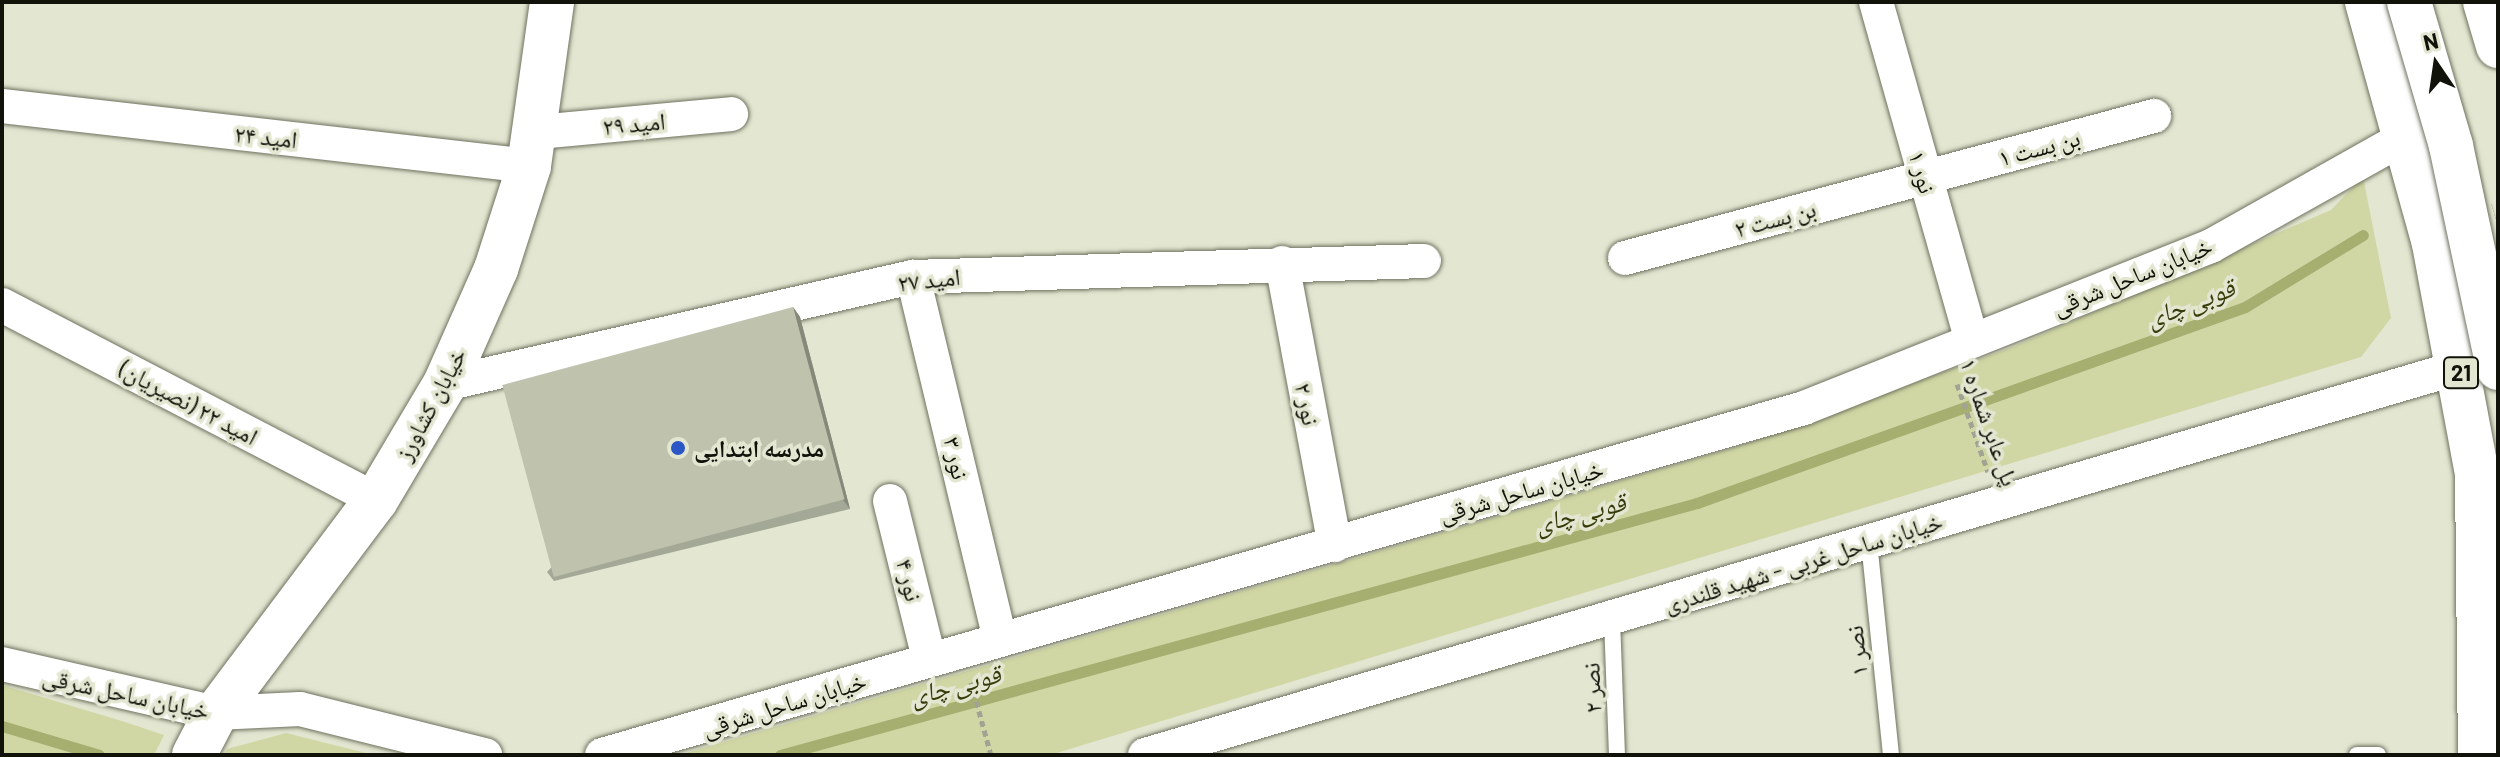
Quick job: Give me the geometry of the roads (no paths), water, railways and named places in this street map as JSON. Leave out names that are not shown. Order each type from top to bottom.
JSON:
[{"type":"main road","name":"خیابان کشاورز","points":[[194,755],[216,713],[376,500],[445,384],[496,269],[533,149],[552,2]]},
{"type":"main road","name":"21","points":[[2367,2],[2479,368]]},
{"type":"main road","name":"21","points":[[2409,2],[2451,146],[2479,368],[2480,755]]},
{"type":"main road","points":[[2485,2],[2498,46]]},
{"type":"street","name":"نور ۱","points":[[1876,2],[1925,178],[1959,347]]},
{"type":"street","name":"امید ۲۴","points":[[2,106],[533,149]]},
{"type":"street","name":"امید ۲۹","points":[[533,149],[731,114]]},
{"type":"street","name":"بن بست ۱","points":[[1925,178],[2154,116]]},
{"type":"street","name":"خیابان ساحل شرقی","points":[[602,755],[627,752],[929,659],[1804,408],[2211,246],[2407,136]]},
{"type":"street","name":"بن بست ۲","points":[[1625,258],[1925,178]]},
{"type":"street","name":"امید ۲۷","points":[[445,384],[913,277],[1282,263],[1424,261]]},
{"type":"street","name":"نور ۲","points":[[1282,263],[1335,545]]},
{"type":"street","name":"نور ۳","points":[[913,277],[1000,640]]},
{"type":"street","name":"امید ۲۲ (نصیریان)","points":[[2,305],[376,500]]},
{"type":"street","name":"خیابان ساحل غربی - شهید قلندری","points":[[1145,755],[1999,503],[2479,368]]},
{"type":"street","name":"نور ۴","points":[[890,501],[929,659]]},
{"type":"street","name":"خیابان ساحل شرقی","points":[[2,664],[216,713],[300,709],[485,755]]},
{"type":"lane","name":"نصر ۱","points":[[1869,542],[1891,755]]},
{"type":"lane","name":"نصر ۲","points":[[1612,619],[1617,755]]},
{"type":"lane","points":[[2357,755],[2378,755]]},
{"type":"waterway","name":"قوبی چای","points":[[780,755],[1697,503],[2245,307],[2363,235]]},
{"type":"waterway","name":"قوبی چای","points":[[2,726],[99,755]]},
{"type":"tunnel","points":[[2434,244],[2498,225]]},
{"type":"place","name":"مدرسه ابتدایی","points":[[678,448]]}]
